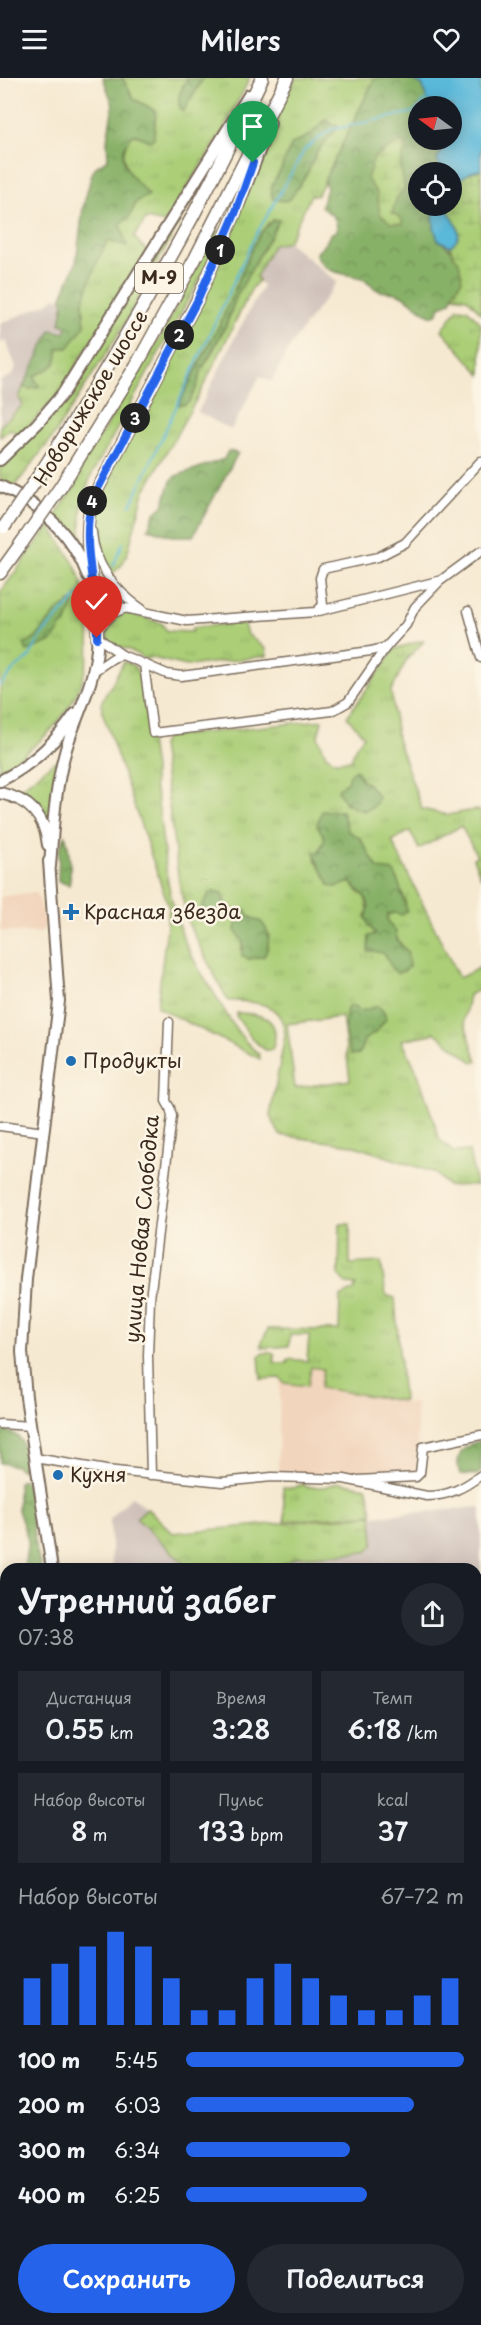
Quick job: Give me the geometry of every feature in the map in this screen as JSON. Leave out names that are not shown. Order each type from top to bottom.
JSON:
[{"type":"highway","name":"Новорижское шоссе","points":[[2,530],[126,338],[238,129],[261,78]]},
{"type":"highway","name":"Новорижское шоссе","points":[[0,573],[62,485],[142,357],[195,259],[287,78]]},
{"type":"main road","name":"М-9","points":[[0,460],[37,424],[64,392],[261,78]]},
{"type":"main road","name":"М-9","points":[[50,866],[60,775],[94,671],[97,634],[87,523],[96,489],[205,284],[235,214],[287,78]]},
{"type":"main road","name":"М-9","points":[[0,486],[33,504],[60,529],[79,558],[93,590]]},
{"type":"main road","name":"М-9","points":[[0,781],[27,765],[58,736],[88,693]]},
{"type":"main road","points":[[0,793],[20,799],[33,809],[42,820],[47,837],[59,1001],[26,1279],[22,1335],[23,1370],[30,1426],[51,1563]]},
{"type":"street","points":[[320,610],[323,605],[320,578],[323,569],[378,557],[396,549],[421,527],[481,461]]},
{"type":"street","points":[[96,489],[92,523],[96,554],[110,579],[121,592],[147,612]]},
{"type":"street","points":[[144,664],[153,733],[332,711],[348,702],[386,646],[406,625],[415,607],[440,581],[481,551]]},
{"type":"street","points":[[93,590],[114,606],[187,621],[320,610],[440,581]]},
{"type":"street","points":[[129,608],[114,613],[97,634],[122,655],[167,674],[182,676],[371,651],[386,646]]},
{"type":"street","points":[[468,611],[481,658]]},
{"type":"street","points":[[94,671],[113,657],[122,655]]},
{"type":"street","name":"улица Новая Слободка","points":[[151,1475],[148,1325],[171,1116],[166,1101],[169,1022]]},
{"type":"street","points":[[0,1126],[44,1132]]},
{"type":"street","points":[[0,1424],[30,1426]]},
{"type":"street","points":[[35,1458],[130,1473],[228,1483],[272,1477],[355,1480],[416,1477],[420,1473],[423,1447],[481,1435]]},
{"type":"street","points":[[355,1480],[411,1494],[440,1496],[462,1488],[481,1475]]},
{"type":"shaded area","points":[[288,242],[337,282],[291,345],[271,382],[260,376],[231,430],[198,412],[263,286],[256,277],[258,271],[273,245]]},
{"type":"shaded area","points":[[55,297],[64,301],[60,324],[67,326],[65,333],[51,330],[19,398],[22,406],[0,426],[0,381],[13,375],[16,367],[6,341],[0,343],[0,324],[50,302]]},
{"type":"shaded area","points":[[33,892],[37,894],[43,913],[45,927],[41,933],[0,931],[0,897]]},
{"type":"shaded area","points":[[311,1367],[323,1369],[321,1388],[416,1404],[418,1450],[416,1473],[285,1475],[278,1469],[280,1382],[308,1386]]},
{"type":"shaded area","points":[[132,1496],[173,1533],[481,1507],[481,1563],[112,1563],[110,1519]]},
{"type":"green space","points":[[103,78],[123,79],[134,99],[156,111],[154,138],[150,141],[134,134],[127,142],[123,159],[130,174],[149,195],[136,202],[129,218],[120,224],[127,246],[108,241],[97,261],[83,302],[85,325],[68,348],[58,348],[55,364],[34,376],[39,386],[30,389],[23,387],[51,330],[65,333],[67,326],[60,324],[64,301],[61,299],[76,263],[83,208],[92,173],[97,166],[108,159],[107,140],[113,105]]},
{"type":"green space","points":[[121,78],[188,78],[182,87],[192,98],[203,78],[250,78],[221,134],[165,223],[146,219],[134,237],[147,251],[57,396],[19,437],[11,429],[0,437],[0,426],[22,406],[19,398],[23,387],[30,389],[39,386],[34,376],[57,348],[85,325],[83,302],[91,274],[110,238],[135,206],[135,191],[124,159],[124,151],[134,134],[149,141],[134,99]]},
{"type":"green space","points":[[188,78],[203,78],[183,112],[179,98]]},
{"type":"green space","points":[[295,78],[375,78],[317,196],[311,195],[288,242],[273,245],[256,277],[259,280],[252,288],[200,393],[144,492],[127,555],[121,566],[112,574],[105,565],[96,535],[96,513],[100,492],[256,167],[275,117]],"holes":[[[278,222],[237,295],[228,321],[210,357],[180,400],[221,322],[252,248],[268,223]]]},
{"type":"green space","points":[[375,78],[411,78],[423,86],[426,96],[408,96],[408,150],[443,150],[437,159],[438,162],[408,162],[408,216],[433,216],[438,240],[448,247],[461,265],[463,280],[455,290],[451,302],[440,306],[438,313],[432,316],[405,297],[378,290],[363,279],[325,267],[316,255],[330,234],[337,231],[337,226],[335,219],[321,206],[327,188],[324,181]]},
{"type":"green space","points":[[327,120],[331,124],[337,124],[336,129],[317,152],[307,174],[290,199],[284,201],[273,199],[272,186],[292,144],[312,134],[322,122]]},
{"type":"green space","points":[[397,143],[407,144],[400,166],[405,189],[397,197],[392,213],[401,218],[403,224],[391,223],[380,214],[377,193],[367,179],[374,158]]},
{"type":"green space","points":[[481,170],[481,313],[467,298],[454,296],[462,280],[459,261],[450,246],[458,236],[457,226],[452,216],[462,216],[462,178],[471,172]]},
{"type":"green space","points":[[199,185],[123,327],[52,438],[15,486],[0,479],[0,465],[36,430]]},
{"type":"green space","points":[[273,220],[279,220],[237,295],[225,326],[201,371],[197,387],[189,402],[178,405],[221,322],[252,248],[261,232]]},
{"type":"green space","points":[[218,225],[218,235],[205,269],[91,476],[81,515],[84,556],[55,516],[75,486],[71,483],[162,335]]},
{"type":"green space","points":[[458,308],[467,309],[481,323],[481,375],[442,330]]},
{"type":"green space","points":[[228,451],[238,453],[193,536],[172,536],[148,529],[154,514],[163,506],[171,481],[176,476],[224,459]]},
{"type":"green space","points":[[49,526],[77,569],[81,580],[87,608],[89,635],[87,660],[81,682],[58,722],[41,740],[0,770],[0,593]]},
{"type":"green space","points":[[72,601],[74,604],[65,625],[61,626],[52,641],[27,651],[24,644],[35,639],[58,610]]},
{"type":"green space","points":[[125,612],[161,623],[167,631],[192,632],[192,628],[243,622],[247,634],[266,649],[267,656],[187,666],[148,657],[147,660],[130,650],[112,645],[108,639],[106,626],[109,620]]},
{"type":"green space","points":[[424,641],[407,659],[391,691],[397,739],[422,809],[448,815],[474,810],[481,811],[481,878],[473,858],[477,856],[461,826],[419,849],[410,831],[392,841],[459,978],[481,967],[481,988],[469,995],[464,1021],[477,1061],[474,1063],[434,1032],[402,1040],[418,1074],[440,1140],[453,1152],[469,1151],[476,1185],[448,1186],[435,1173],[352,1145],[280,1135],[270,1116],[285,1036],[283,1025],[274,1010],[266,1006],[258,1003],[228,1001],[188,923],[179,882],[161,745],[166,737],[322,720],[318,737],[326,755],[334,761],[351,760],[356,746],[364,736],[347,717],[395,649]],"holes":[[[360,775],[362,781],[368,784],[365,811],[344,803],[343,784]],[[325,838],[360,838],[378,869],[393,872],[406,903],[395,913],[388,914],[387,921],[407,951],[387,955],[381,951],[377,934],[365,917],[368,910],[365,896],[359,893],[351,881],[336,887],[329,885],[324,872],[315,860]],[[221,892],[224,901],[232,908],[210,913],[200,910],[210,893]],[[249,916],[261,922],[269,935],[264,956],[249,959],[241,949],[243,942],[240,935]],[[355,1007],[361,1011],[368,1011],[376,1032],[364,1040],[359,1054],[349,1049]],[[342,1017],[350,1080],[295,1088],[287,1024]]]},
{"type":"green space","points":[[124,662],[134,666],[141,677],[166,871],[179,926],[193,958],[227,1015],[241,1036],[259,1054],[260,1059],[157,1007],[169,908],[102,711],[102,701]]},
{"type":"green space","points":[[55,761],[58,762],[49,823],[35,804],[16,792]]},
{"type":"green space","points":[[356,769],[362,781],[368,784],[378,796],[376,804],[365,810],[351,806],[340,796],[338,789]]},
{"type":"green space","points":[[322,811],[342,811],[348,831],[360,838],[378,869],[393,871],[397,878],[407,910],[402,915],[388,914],[387,921],[396,932],[397,940],[407,951],[409,966],[404,971],[397,973],[392,969],[383,953],[368,951],[369,936],[376,934],[367,922],[369,905],[364,896],[351,882],[336,887],[329,885],[314,852],[319,852],[325,838],[317,825]]},
{"type":"green space","points":[[65,835],[70,860],[69,885],[58,881],[59,850]]},
{"type":"green space","points":[[210,892],[221,892],[224,901],[232,908],[228,918],[219,920],[210,913],[201,920],[195,918]]},
{"type":"green space","points":[[239,909],[246,910],[249,916],[261,922],[265,927],[269,940],[264,956],[249,959],[242,956],[243,942],[235,930]]},
{"type":"green space","points":[[349,1005],[361,1011],[378,1006],[384,1012],[386,1019],[376,1032],[364,1040],[359,1054],[351,1055],[346,1023]]},
{"type":"green space","points":[[237,1013],[255,1014],[273,1025],[275,1040],[272,1050],[265,1050],[253,1040],[236,1016]]},
{"type":"green space","points":[[340,1224],[350,1224],[350,1264],[381,1262],[386,1295],[395,1298],[403,1401],[320,1388],[323,1369],[311,1367],[308,1386],[284,1383],[280,1378],[261,1379],[259,1356],[264,1353],[274,1353],[275,1363],[288,1363],[288,1359],[307,1361],[309,1335],[290,1335],[289,1346],[262,1348],[261,1344],[268,1329],[339,1330],[340,1297],[353,1291],[356,1285],[346,1284],[339,1275]]},
{"type":"green space","points":[[0,1430],[15,1435],[23,1444],[22,1471],[16,1466],[0,1463]]},
{"type":"green space","points":[[481,1441],[481,1471],[477,1475],[460,1474],[459,1456],[465,1448]]},
{"type":"green space","points":[[24,1480],[28,1487],[40,1563],[25,1563],[28,1540],[18,1510],[18,1482]]},
{"type":"green space","points":[[339,1482],[366,1487],[372,1514],[285,1521],[283,1487],[293,1488],[303,1484],[306,1487],[325,1487]]},
{"type":"green space","points":[[147,1508],[173,1533],[372,1515],[374,1544],[367,1552],[297,1557],[285,1563],[184,1563],[136,1518]]},
{"type":"water","points":[[411,78],[481,78],[481,170],[471,172],[462,178],[462,162],[438,162],[437,159],[443,150],[462,150],[462,96],[426,96],[423,86]]},
{"type":"water","points":[[433,216],[452,216],[457,226],[458,236],[450,246],[438,240]]},
{"type":"waterway","points":[[131,505],[253,240],[305,149],[330,130],[408,113]]},
{"type":"waterway","points":[[113,566],[123,543]]},
{"type":"waterway","points":[[0,685],[28,659],[43,633],[81,593]]},
{"type":"place","name":"Красная звезда","points":[[71,912]]},
{"type":"place","name":"Продукты","points":[[71,1061]]},
{"type":"place","name":"Кухня","points":[[58,1475]]},
{"type":"route","points":[[97,638],[87,537],[87,523],[92,500],[101,479],[197,301],[235,214],[253,163]]}]
